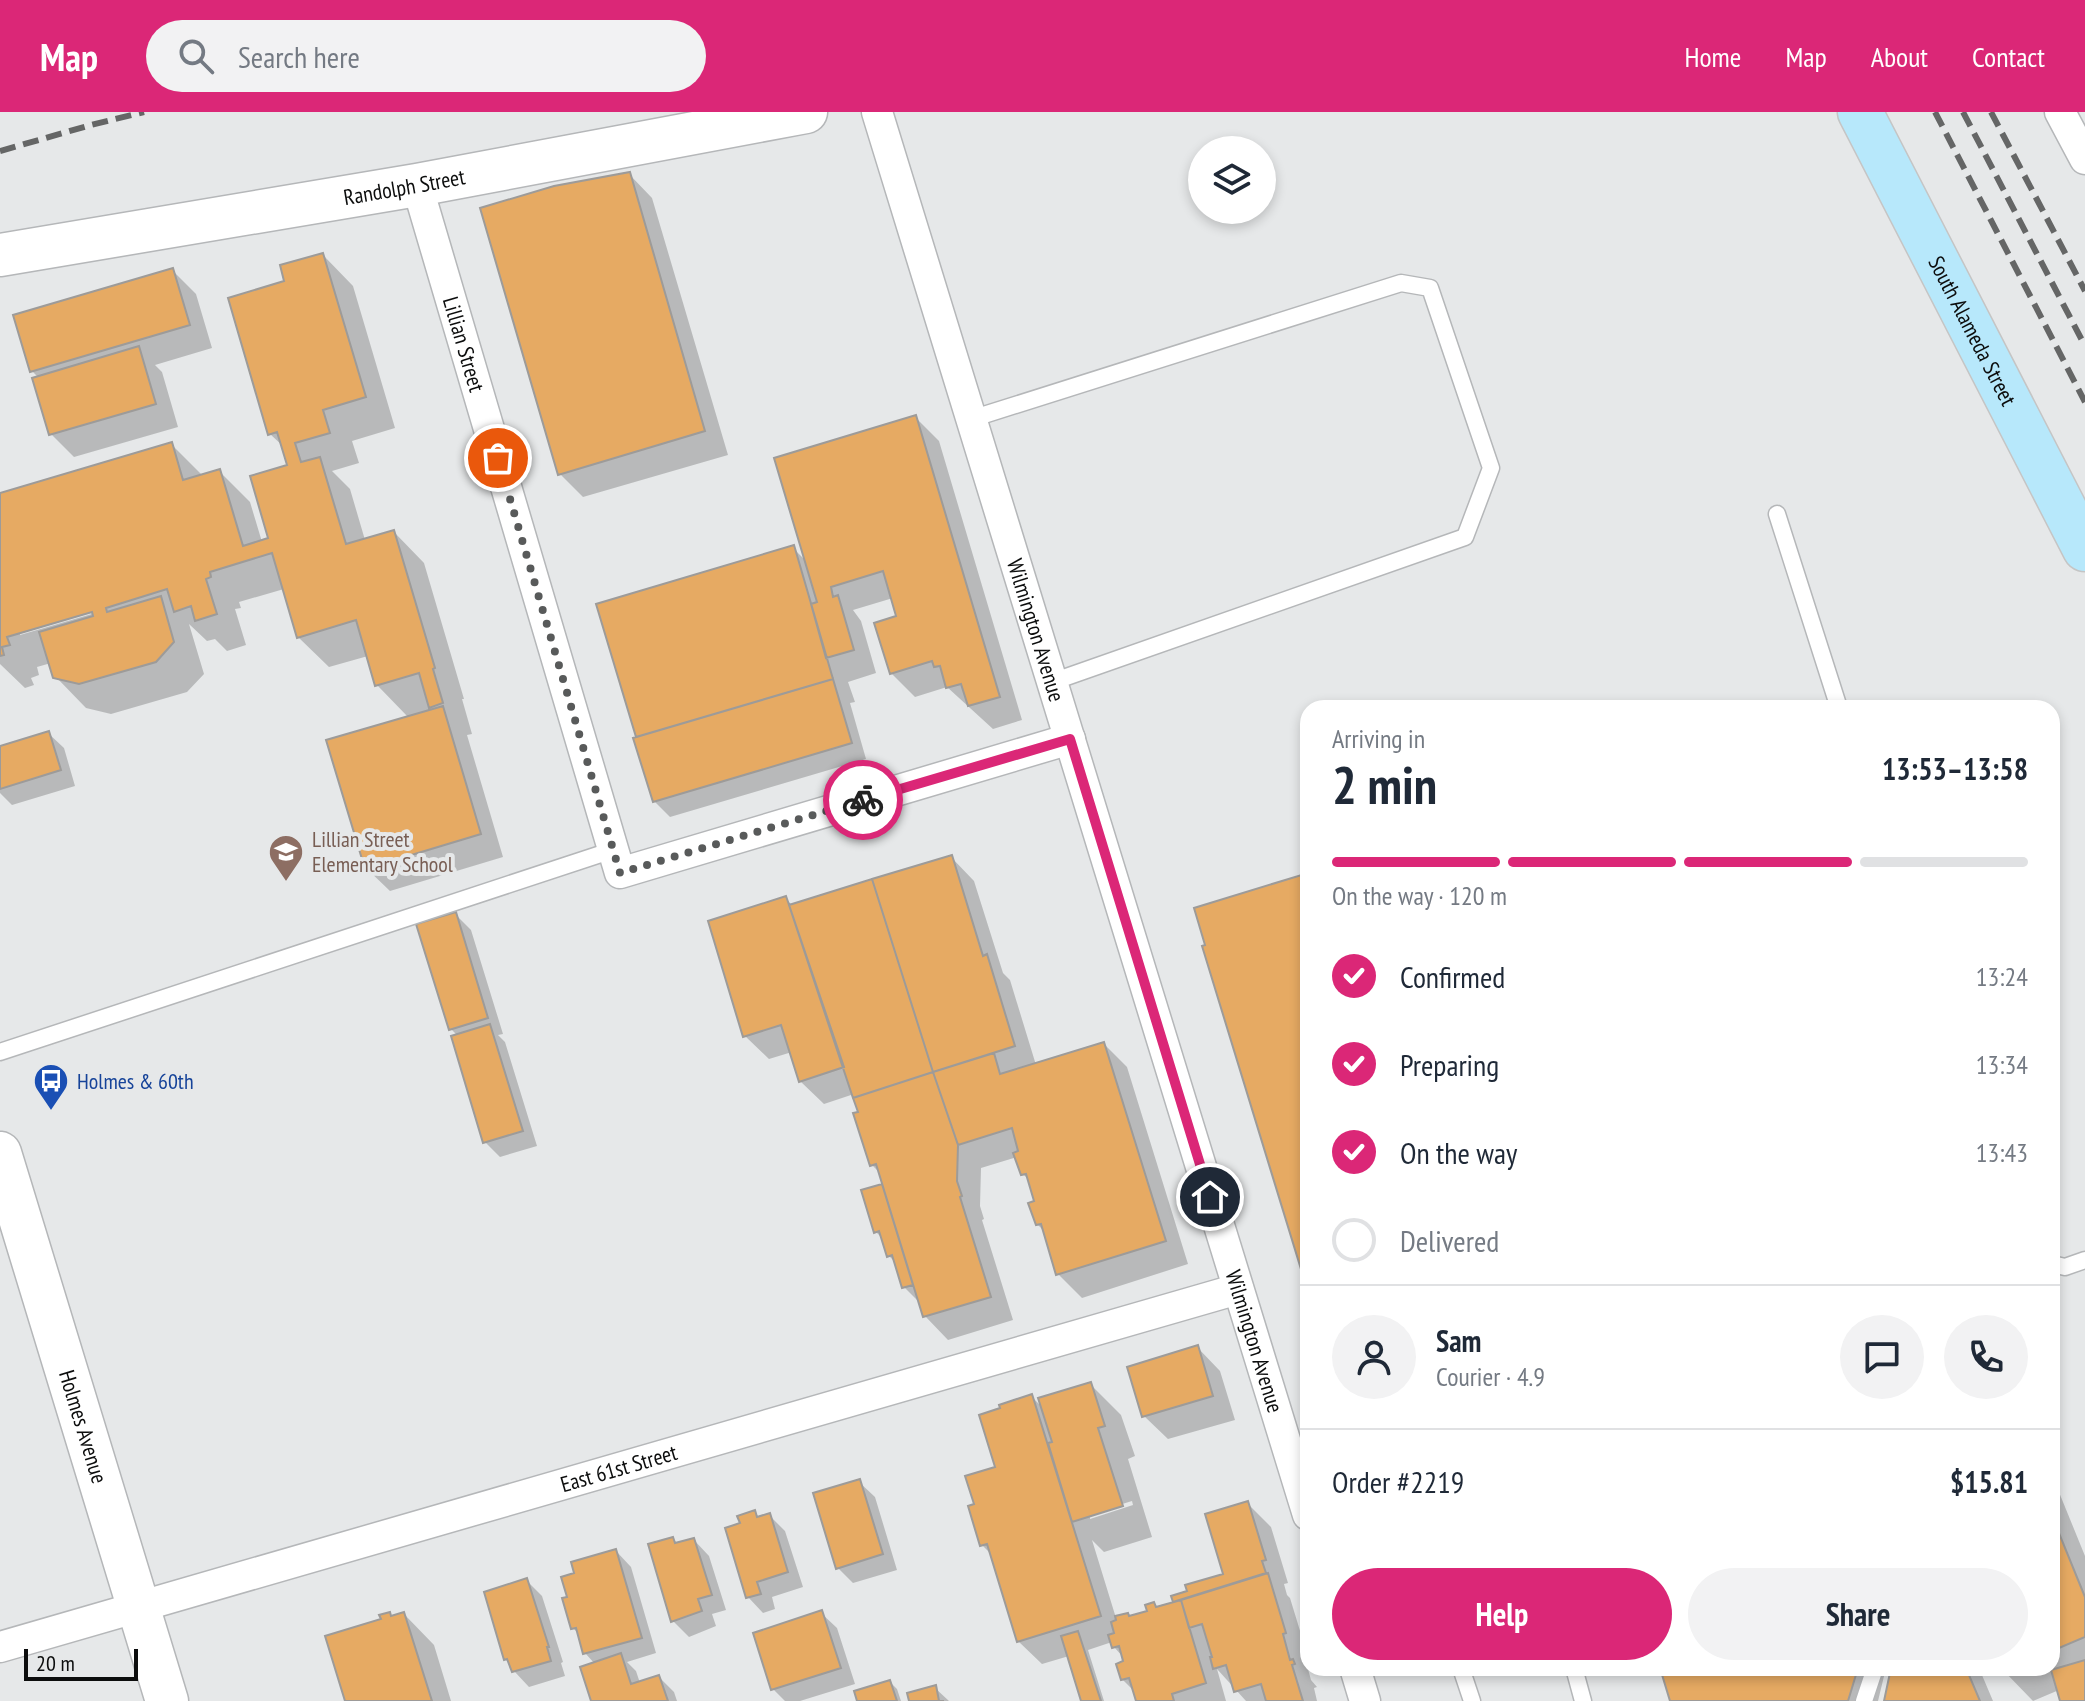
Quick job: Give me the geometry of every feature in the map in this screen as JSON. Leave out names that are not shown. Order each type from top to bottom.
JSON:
[{"type":"main road","name":"South Alameda Street","points":[[1860,112],[2085,549]]},
{"type":"street","name":"Randolph Street","points":[[0,255],[417,185],[806,112]]},
{"type":"street","name":"Wilmington Avenue","points":[[877,112],[1300,1489]]},
{"type":"street","points":[[2060,112],[2085,159]]},
{"type":"street","name":"Lillian Street","points":[[417,185],[616,862]]},
{"type":"street","points":[[616,862],[1070,739]]},
{"type":"street","name":"Holmes Avenue","points":[[0,1153],[10,1217],[167,1701]]},
{"type":"street","name":"East 61st Street","points":[[0,1647],[1238,1289]]},
{"type":"street","points":[[1357,1676],[1365,1701]]},
{"type":"lane","points":[[971,419],[1401,283],[1430,288],[1491,468],[1465,537],[1052,682]]},
{"type":"lane","points":[[1777,514],[1836,700]]},
{"type":"lane","points":[[0,1052],[616,862]]},
{"type":"lane","points":[[2060,1266],[2085,1260]]},
{"type":"lane","points":[[1464,1676],[1472,1701]]},
{"type":"lane","points":[[1576,1676],[1583,1701]]},
{"type":"lane","points":[[1864,1701],[1872,1676]]},
{"type":"building","points":[[630,172],[705,431],[558,475],[480,208],[554,186]]},
{"type":"building","points":[[323,253],[366,397],[323,410],[330,433],[295,443],[301,462],[320,457],[346,544],[394,530],[443,703],[429,708],[419,673],[375,686],[356,620],[297,638],[272,553],[210,572],[211,577],[206,579],[217,614],[195,621],[191,606],[174,612],[167,589],[106,608],[107,612],[161,596],[174,642],[156,662],[79,684],[53,678],[39,632],[93,616],[92,612],[7,637],[10,645],[2,647],[4,655],[0,656],[0,493],[172,442],[183,480],[220,469],[243,546],[268,538],[250,476],[287,465],[277,432],[268,435],[228,298],[284,281],[280,265]]},
{"type":"building","points":[[173,268],[190,325],[30,372],[13,315]]},
{"type":"building","points":[[139,346],[156,404],[49,435],[32,378]]},
{"type":"building","points":[[916,415],[1000,697],[968,706],[961,684],[946,688],[940,666],[934,667],[932,661],[890,674],[874,623],[896,616],[883,571],[831,587],[833,597],[838,595],[854,650],[826,658],[811,604],[817,602],[774,458]]},
{"type":"building","points":[[794,545],[833,679],[636,737],[596,604]]},
{"type":"building","points":[[833,679],[852,743],[653,802],[633,738]]},
{"type":"building","points":[[443,706],[481,834],[365,869],[326,740]]},
{"type":"building","points":[[49,731],[61,770],[0,789],[0,746]]},
{"type":"building","points":[[952,855],[1015,1046],[933,1072],[872,879]]},
{"type":"building","points":[[1300,875],[1300,1266],[1202,946],[1205,945],[1194,908]]},
{"type":"building","points":[[872,879],[933,1072],[853,1098],[789,905]]},
{"type":"building","points":[[786,896],[844,1067],[799,1082],[781,1025],[743,1037],[708,921]]},
{"type":"building","points":[[456,912],[488,1018],[449,1030],[416,924]]},
{"type":"building","points":[[490,1024],[523,1131],[483,1143],[451,1036]]},
{"type":"building","points":[[1104,1042],[1166,1241],[1056,1275],[1041,1224],[1036,1225],[1028,1203],[1034,1201],[1026,1174],[1021,1175],[1013,1153],[1018,1151],[1012,1128],[958,1145],[933,1072],[994,1053],[1000,1074]]},
{"type":"building","points":[[933,1072],[958,1145],[960,1197],[991,1297],[923,1317],[876,1164],[870,1166],[853,1113],[858,1112],[853,1098]]},
{"type":"building","points":[[882,1184],[913,1285],[902,1288],[892,1255],[887,1257],[879,1231],[874,1233],[861,1190]]},
{"type":"building","points":[[1198,1345],[1213,1396],[1142,1417],[1127,1367]]},
{"type":"building","points":[[1091,1382],[1105,1426],[1098,1428],[1123,1506],[1072,1522],[1038,1398]]},
{"type":"building","points":[[1032,1394],[1101,1616],[1017,1642],[987,1544],[980,1546],[968,1506],[974,1504],[965,1476],[995,1467],[979,1415]]},
{"type":"building","points":[[860,1479],[883,1554],[836,1569],[813,1493]]},
{"type":"building","points":[[1248,1501],[1266,1560],[1262,1561],[1266,1573],[1173,1602],[1171,1596],[1187,1591],[1185,1585],[1223,1574],[1205,1514]]},
{"type":"building","points":[[755,1510],[757,1517],[770,1513],[788,1572],[757,1582],[761,1594],[746,1598],[725,1528],[740,1523],[737,1516]]},
{"type":"building","points":[[2060,1536],[2085,1597],[2085,1637],[2060,1648]]},
{"type":"building","points":[[673,1537],[675,1543],[694,1538],[712,1595],[698,1599],[702,1611],[671,1622],[648,1544]]},
{"type":"building","points":[[616,1549],[642,1638],[583,1654],[576,1628],[571,1629],[562,1598],[567,1597],[561,1577],[574,1573],[571,1562]]},
{"type":"building","points":[[1268,1573],[1303,1701],[1266,1701],[1261,1684],[1234,1692],[1226,1665],[1213,1669],[1202,1624],[1189,1628],[1181,1600]]},
{"type":"building","points":[[527,1578],[551,1661],[512,1672],[507,1659],[504,1660],[484,1592]]},
{"type":"building","points":[[1181,1600],[1206,1683],[1172,1694],[1174,1701],[1136,1701],[1129,1678],[1121,1680],[1116,1664],[1123,1661],[1119,1646],[1112,1648],[1108,1635],[1114,1633],[1111,1622],[1116,1620],[1115,1616],[1147,1611],[1145,1605],[1154,1602],[1156,1607]]},
{"type":"building","points":[[822,1610],[841,1668],[771,1690],[753,1633]]},
{"type":"building","points":[[390,1612],[391,1616],[404,1612],[432,1701],[345,1701],[325,1636],[381,1619],[379,1615]]},
{"type":"building","points":[[1078,1631],[1101,1701],[1081,1701],[1061,1636]]},
{"type":"building","points":[[621,1653],[631,1684],[659,1675],[668,1701],[591,1701],[580,1667]]},
{"type":"building","points":[[2085,1660],[2085,1701],[2060,1701],[2053,1676],[2060,1676],[2060,1667]]},
{"type":"building","points":[[1662,1676],[1856,1676],[1848,1701],[1670,1701]]},
{"type":"building","points":[[1889,1676],[1969,1676],[1980,1701],[1884,1701]]},
{"type":"building","points":[[890,1680],[897,1701],[857,1701],[854,1691]]},
{"type":"building","points":[[936,1685],[939,1701],[909,1701],[907,1693]]},
{"type":"railway","points":[[0,151],[144,112]]},
{"type":"railway","points":[[1935,112],[2085,402]]},
{"type":"railway","points":[[1963,112],[2085,346]]},
{"type":"railway","points":[[1991,112],[2085,291]]},
{"type":"way so far","points":[[498,458],[620,873],[863,800]]},
{"type":"place","name":"Lillian Street Elementary School","points":[[286,883]]},
{"type":"place","name":"Holmes & 60th","points":[[51,1112]]},
{"type":"route","points":[[863,800],[1070,739],[1210,1197]]}]
